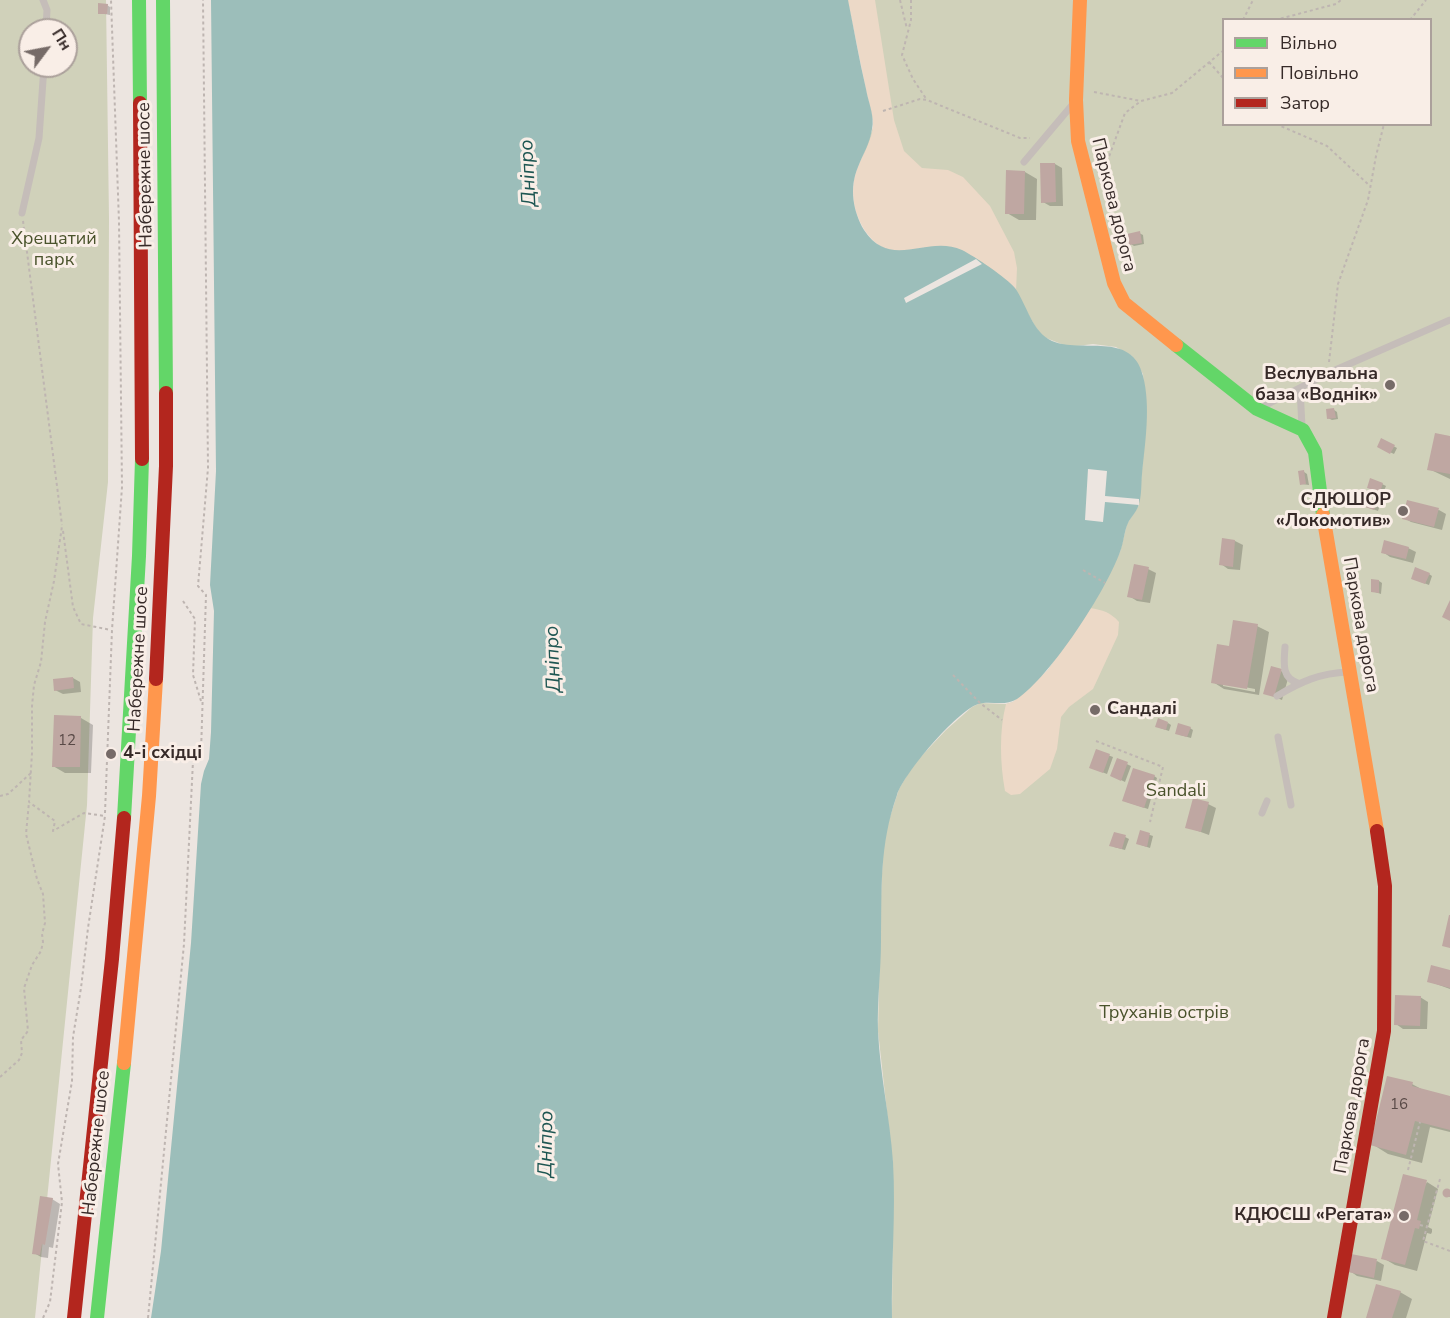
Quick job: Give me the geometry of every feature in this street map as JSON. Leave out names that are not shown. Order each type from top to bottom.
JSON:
[{"type":"main road","name":"Набережне шосе","points":[[74,1318],[112,959],[124,814],[139,556],[142,463],[142,243],[139,0]]},
{"type":"main road","name":"Набережне шосе","points":[[97,1318],[134,968],[149,796],[162,571],[166,466],[163,0]]},
{"type":"main road","name":"Паркова дорога","points":[[1080,0],[1078,141],[1114,283],[1124,303],[1257,410],[1303,430],[1315,453],[1318,487],[1376,820],[1385,886],[1384,1031],[1334,1318]]},
{"type":"lane","points":[[43,0],[47,10],[47,18]]},
{"type":"lane","points":[[22,213],[39,138],[43,78]]},
{"type":"lane","points":[[1024,162],[1077,94]]},
{"type":"lane","points":[[1257,410],[1328,373],[1450,320]]},
{"type":"lane","points":[[1299,388],[1303,430]]},
{"type":"lane","points":[[1285,647],[1284,670],[1288,678],[1298,683]]},
{"type":"lane","points":[[1276,696],[1298,683],[1317,676],[1350,672]]},
{"type":"lane","points":[[1278,737],[1291,806]]},
{"type":"lane","points":[[1262,813],[1267,801]]},
{"type":"path","points":[[43,1318],[50,1302],[62,1202],[58,1164],[72,1081],[73,1037],[105,816],[112,630],[122,487],[119,222],[111,0]]},
{"type":"path","points":[[148,1318],[184,944],[193,761],[201,752],[206,595],[198,586],[208,468],[202,0]]},
{"type":"path","points":[[900,0],[908,32]]},
{"type":"path","points":[[911,0],[911,20],[902,55],[913,79],[927,100]]},
{"type":"path","points":[[1244,18],[1253,0]]},
{"type":"path","points":[[1330,0],[1336,4]]},
{"type":"path","points":[[1283,18],[1336,4],[1341,0]]},
{"type":"path","points":[[1412,18],[1426,0]]},
{"type":"path","points":[[1077,94],[1141,101],[1172,93],[1222,52]]},
{"type":"path","points":[[1209,62],[1222,77]]},
{"type":"path","points":[[883,111],[920,99],[927,100],[1020,138],[1042,139]]},
{"type":"path","points":[[1100,182],[1125,113],[1141,101]]},
{"type":"path","points":[[1281,126],[1327,146],[1371,187]]},
{"type":"path","points":[[1328,373],[1338,284],[1368,200],[1384,126]]},
{"type":"path","points":[[22,213],[73,607],[81,624],[112,630]]},
{"type":"path","points":[[0,1077],[19,1060],[22,1053],[21,1040],[28,1027],[24,988],[43,942],[42,934],[45,923],[43,894],[26,834],[34,685],[41,662],[45,622],[62,526]]},
{"type":"path","points":[[1083,570],[1105,583]]},
{"type":"path","points":[[183,601],[195,619],[194,675],[202,704]]},
{"type":"path","points":[[953,675],[1002,720]]},
{"type":"path","points":[[1096,741],[1163,767],[1150,822]]},
{"type":"path","points":[[0,796],[8,794],[31,773]]},
{"type":"path","points":[[29,802],[55,821],[54,831],[84,813],[105,816]]},
{"type":"path","points":[[1408,1170],[1420,1122]]},
{"type":"path","points":[[1440,1179],[1423,1241],[1450,1251]]},
{"type":"path","points":[[1420,1225],[1427,1227]]},
{"type":"green space","name":"Хрещатий парк","points":[[0,0],[106,0],[109,219],[108,482],[93,618],[87,805],[35,1318],[0,1318]]},
{"type":"green space","name":"Труханів острів","points":[[848,0],[1450,0],[1450,1318],[892,1318],[893,1166],[878,1031],[881,896],[883,851],[887,826],[899,789],[913,765],[946,730],[972,707],[980,703],[1013,702],[1033,686],[1048,670],[1090,608],[1120,552],[1127,524],[1139,505],[1146,419],[1143,374],[1132,356],[1116,347],[1093,344],[1069,347],[1041,336],[1009,282],[982,264],[922,247],[901,251],[854,180],[874,125]]},
{"type":"sand","points":[[848,0],[875,0],[894,120],[904,151],[922,168],[948,170],[963,177],[990,206],[1014,252],[1017,268],[1016,291],[985,264],[957,249],[936,246],[893,251],[877,244],[864,229],[856,212],[853,193],[856,173],[871,136],[873,122]]},
{"type":"sand","points":[[1090,608],[1106,612],[1116,619],[1119,622],[1118,635],[1093,689],[1069,707],[1061,717],[1057,749],[1050,769],[1020,794],[1011,795],[1005,791],[1001,758],[1002,725],[1006,704],[1013,702],[1048,670]]},
{"type":"water","name":"Дніпро","points":[[211,0],[848,0],[873,119],[870,139],[855,175],[853,191],[857,215],[864,230],[875,242],[886,248],[898,250],[949,246],[962,250],[1015,288],[1035,325],[1045,337],[1064,344],[1117,348],[1128,353],[1137,362],[1143,376],[1147,400],[1140,499],[1127,525],[1120,552],[1103,588],[1061,653],[1031,688],[1012,701],[978,704],[968,709],[932,744],[902,785],[891,814],[884,850],[878,1031],[893,1162],[892,1318],[151,1318],[161,1251],[191,943],[201,784],[209,759],[211,732],[214,611],[210,585],[216,471]]},
{"type":"pier","points":[[976,259],[982,264],[906,303],[904,298]]},
{"type":"pier","points":[[1088,469],[1107,471],[1105,496],[1139,499],[1139,505],[1105,502],[1103,522],[1085,520]]},
{"type":"building","points":[[98,3],[108,4],[107,14],[98,14]]},
{"type":"building","points":[[1040,163],[1055,163],[1056,202],[1041,203]]},
{"type":"building","points":[[1006,170],[1025,171],[1024,214],[1005,214]]},
{"type":"building","points":[[1140,231],[1142,243],[1129,245],[1127,234]]},
{"type":"building","points":[[1339,389],[1342,398],[1334,401],[1330,392]]},
{"type":"building","points":[[1334,408],[1336,418],[1327,419],[1326,409]]},
{"type":"building","points":[[1435,433],[1450,436],[1450,474],[1427,470]]},
{"type":"building","points":[[1381,438],[1395,445],[1390,454],[1377,447]]},
{"type":"building","points":[[1304,470],[1306,484],[1300,485],[1298,471]]},
{"type":"building","points":[[1370,478],[1383,483],[1380,492],[1367,488]]},
{"type":"building","points":[[1362,496],[1377,501],[1374,510],[1359,505]]},
{"type":"building","points":[[1407,500],[1439,508],[1434,527],[1402,519]]},
{"type":"building","points":[[1222,538],[1235,540],[1233,567],[1219,565]]},
{"type":"building","points":[[1384,540],[1409,547],[1406,559],[1381,553]]},
{"type":"building","points":[[1134,564],[1149,567],[1142,600],[1127,597]]},
{"type":"building","points":[[1415,567],[1430,573],[1425,584],[1411,579]]},
{"type":"building","points":[[1371,579],[1379,580],[1379,593],[1371,592]]},
{"type":"building","points":[[1450,600],[1450,621],[1442,617]]},
{"type":"building","points":[[1233,620],[1258,624],[1247,689],[1211,683],[1217,644],[1229,646]]},
{"type":"building","points":[[1271,666],[1282,669],[1274,697],[1263,694]]},
{"type":"building","points":[[73,677],[74,688],[54,691],[53,679]]},
{"type":"building","points":[[54,715],[81,716],[80,767],[52,767]]},
{"type":"building","points":[[1158,718],[1168,722],[1166,730],[1155,727]]},
{"type":"building","points":[[1178,723],[1191,727],[1187,737],[1175,734]]},
{"type":"building","points":[[1096,749],[1110,754],[1103,773],[1089,768]]},
{"type":"building","points":[[1117,758],[1128,762],[1121,781],[1110,776]]},
{"type":"building","points":[[1133,768],[1155,775],[1144,808],[1122,801]]},
{"type":"building","points":[[1193,798],[1209,802],[1201,832],[1185,828]]},
{"type":"building","points":[[1140,830],[1150,833],[1147,847],[1136,844]]},
{"type":"building","points":[[1114,832],[1126,835],[1122,849],[1109,846]]},
{"type":"building","points":[[1450,915],[1450,948],[1442,946]]},
{"type":"building","points":[[1431,965],[1450,970],[1450,988],[1427,982]]},
{"type":"building","points":[[1395,995],[1421,996],[1420,1026],[1394,1025]]},
{"type":"building","points":[[1387,1076],[1413,1082],[1412,1086],[1450,1096],[1450,1130],[1415,1121],[1406,1155],[1370,1145]]},
{"type":"building","points":[[1403,1174],[1427,1180],[1417,1220],[1421,1221],[1419,1229],[1415,1228],[1405,1265],[1381,1259]]},
{"type":"building","points":[[1447,1188],[1451,1194],[1447,1198],[1442,1193]]},
{"type":"building","points":[[40,1196],[53,1198],[45,1245],[42,1244],[40,1255],[32,1254]]},
{"type":"building","points":[[1351,1254],[1377,1259],[1374,1278],[1348,1272]]},
{"type":"building","points":[[1376,1284],[1401,1291],[1392,1318],[1366,1318]]},
{"type":"traffic: fast","points":[[139,0],[140,103]]},
{"type":"traffic: fast","points":[[163,0],[166,393]]},
{"type":"traffic: fast","points":[[1176,345],[1257,409],[1303,430],[1315,452],[1323,515]]},
{"type":"traffic: fast","points":[[124,818],[139,556],[142,459]]},
{"type":"traffic: fast","points":[[97,1318],[124,1063]]},
{"type":"traffic: slow","points":[[1080,0],[1076,100],[1078,141],[1114,283],[1124,303],[1176,345]]},
{"type":"traffic: slow","points":[[1323,515],[1377,831]]},
{"type":"traffic: slow","points":[[124,1063],[149,796],[156,679]]},
{"type":"traffic: jam","points":[[140,103],[142,459]]},
{"type":"traffic: jam","points":[[156,679],[166,466],[166,393]]},
{"type":"traffic: jam","points":[[74,1318],[112,959],[124,818]]},
{"type":"traffic: jam","points":[[1334,1318],[1384,1031],[1385,886],[1377,831]]},
{"type":"place","name":"Веслувальна база «Воднік»","points":[[1390,385]]},
{"type":"place","name":"СДЮШОР «Локомотив»","points":[[1403,511]]},
{"type":"place","name":"Сандалі","points":[[1095,710]]},
{"type":"place","name":"4-і східці","points":[[111,754]]},
{"type":"place","name":"КДЮСШ «Регата»","points":[[1404,1216]]},
{"type":"park label","name":"Sandali","points":[[1176,792]]}]
